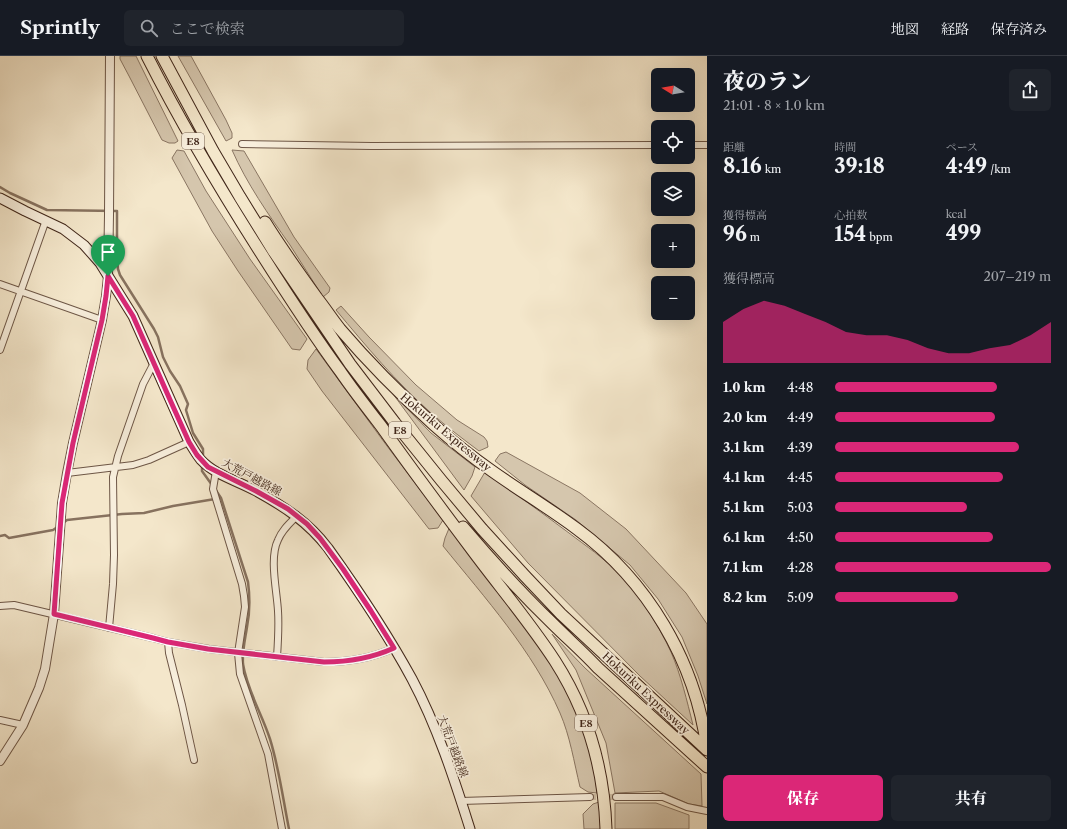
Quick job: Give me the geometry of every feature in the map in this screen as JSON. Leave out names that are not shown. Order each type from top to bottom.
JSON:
[{"type":"highway","name":"Hokuriku Expressway","points":[[147,56],[201,156],[299,312],[340,371],[445,514],[533,629],[555,662],[584,717],[593,744],[600,775],[606,829]]},
{"type":"highway","name":"Hokuriku Expressway","points":[[162,56],[240,197],[274,252],[350,364],[395,423],[482,529],[561,614],[707,749]]},
{"type":"highway","name":"Hokuriku Expressway","points":[[185,100],[215,150],[282,249],[339,328],[368,360],[434,425],[490,470],[578,529],[638,587],[663,623],[684,663],[694,691],[707,749]]},
{"type":"highway","name":"Hokuriku Expressway","points":[[381,426],[473,539],[522,592],[598,668],[707,767]]},
{"type":"main road","name":"大荒戸越路線","points":[[0,198],[63,229],[84,245],[100,263],[133,316],[189,442],[201,460],[208,467],[288,509],[312,529],[328,548],[394,648],[412,680],[433,724],[470,829]]},
{"type":"street","points":[[0,761],[23,725],[41,682],[54,614],[62,503],[67,473],[102,320],[106,296],[108,276],[110,56]]},
{"type":"street","points":[[242,144],[372,146],[651,145]]},
{"type":"street","points":[[695,145],[707,145]]},
{"type":"street","points":[[0,350],[46,220]]},
{"type":"street","points":[[0,284],[102,320]]},
{"type":"street","points":[[109,628],[113,584],[113,476],[118,456],[143,384],[154,363]]},
{"type":"street","points":[[67,473],[133,465],[149,460],[189,442]]},
{"type":"street","points":[[216,471],[213,490],[242,584],[244,596],[245,608],[238,653],[240,674],[268,754],[282,829]]},
{"type":"street","points":[[277,657],[279,629],[274,572],[275,549],[277,541],[283,530],[297,516]]},
{"type":"street","points":[[0,606],[14,605],[168,642],[238,653],[324,662],[338,662],[374,656],[394,648]]},
{"type":"street","points":[[168,642],[169,653],[194,760]]},
{"type":"street","points":[[0,720],[23,725]]},
{"type":"street","points":[[461,801],[590,797]]},
{"type":"street","points":[[616,797],[663,797],[687,807],[707,812]]},
{"type":"shaded area","points":[[120,56],[136,56],[178,141],[175,143],[169,143],[162,140],[120,59]]},
{"type":"shaded area","points":[[178,56],[191,56],[226,120],[232,133],[232,138],[226,141]]},
{"type":"shaded area","points":[[177,150],[184,151],[206,191],[250,259],[307,339],[300,350],[292,349],[212,231],[172,158]]},
{"type":"shaded area","points":[[232,150],[244,151],[294,237],[330,288],[329,292],[323,297],[290,245],[258,199]]},
{"type":"shaded area","points":[[341,306],[416,385],[457,420],[484,437],[487,441],[488,447],[479,451],[418,401],[382,363],[336,310]]},
{"type":"shaded area","points":[[316,349],[443,520],[438,528],[429,529],[322,391],[307,369],[308,360]]},
{"type":"shaded area","points":[[393,394],[431,433],[475,467],[464,490]]},
{"type":"shaded area","points":[[506,452],[580,493],[626,529],[686,593],[707,624],[707,704],[698,676],[682,637],[658,599],[630,565],[576,520],[525,485],[495,461],[500,454]]},
{"type":"shaded area","points":[[485,472],[601,557],[619,574],[634,592],[660,631],[675,661],[693,725],[640,676],[528,563],[471,496]]},
{"type":"shaded area","points":[[450,526],[552,664],[570,695],[588,744],[595,773],[597,793],[588,792],[580,787],[569,740],[560,713],[536,668],[491,605],[443,546]]},
{"type":"shaded area","points":[[552,634],[585,668],[701,774],[702,806],[689,804],[659,791],[615,793],[606,743],[576,670]]},
{"type":"shaded area","points":[[599,802],[601,829],[584,829],[583,814],[593,804]]},
{"type":"shaded area","points":[[615,803],[656,803],[689,815],[689,829],[615,829]]},
{"type":"waterway","points":[[0,187],[47,210],[117,211],[117,260],[120,275],[158,337],[163,357],[180,386],[188,404],[186,410],[193,433],[203,449],[203,457]]},
{"type":"waterway","points":[[202,464],[202,471],[212,485]]},
{"type":"waterway","points":[[215,489],[221,498],[248,582],[249,610],[243,650],[243,664],[251,693],[270,739],[289,829]]},
{"type":"waterway","points":[[63,523],[67,520],[144,513],[173,506],[221,498]]},
{"type":"waterway","points":[[0,536],[5,535],[9,538],[53,530],[59,526]]},
{"type":"tunnel","points":[[590,797],[616,797]]},
{"type":"route","points":[[108,276],[133,316],[189,442],[197,455],[208,467],[288,509],[307,524],[328,548],[343,569],[394,648],[374,656],[338,662],[324,662],[238,653],[168,642],[54,614],[62,503],[73,443],[102,320],[108,276]]}]
